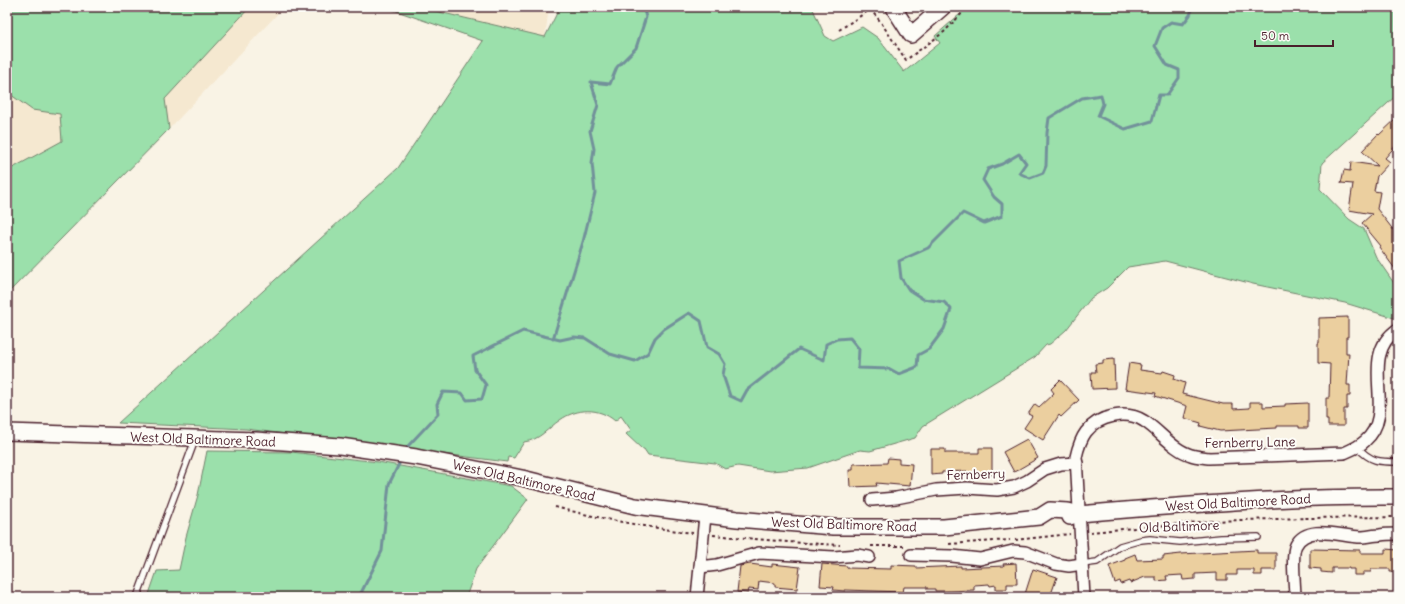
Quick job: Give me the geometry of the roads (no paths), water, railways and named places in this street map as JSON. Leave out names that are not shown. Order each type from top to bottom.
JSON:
[{"type":"street","points":[[896,8],[911,35],[943,7]]},
{"type":"street","name":"Fernberry Lane","points":[[1084,597],[1076,457],[1079,443],[1086,431],[1094,424],[1117,415],[1130,416],[1144,420],[1171,443],[1190,455],[1209,458],[1344,453],[1366,441],[1379,420],[1378,365],[1382,347],[1390,335],[1398,329]]},
{"type":"street","name":"West Old Baltimore Road","points":[[7,432],[255,440],[340,446],[416,457],[522,478],[635,506],[705,516],[833,526],[944,527],[1039,517],[1050,510],[1068,511],[1079,514],[1287,498],[1398,496]]},
{"type":"street","name":"Fernberry","points":[[872,500],[896,498],[936,490],[966,488],[997,490],[1027,481],[1045,469],[1061,464],[1077,463]]},
{"type":"street","points":[[697,597],[705,516]]},
{"type":"street","points":[[1295,597],[1295,546],[1300,539],[1309,533],[1362,537],[1381,534],[1398,534]]},
{"type":"street","points":[[911,555],[952,556],[980,559],[1013,551],[1025,552],[1056,564],[1070,566],[1082,564]]},
{"type":"street","points":[[700,567],[717,565],[759,553],[834,557],[857,555],[869,557]]},
{"type":"lane","points":[[137,597],[196,438]]},
{"type":"lane","points":[[1357,447],[1372,460],[1380,462],[1398,462]]},
{"type":"lane","name":"Old Baltimore","points":[[1082,564],[1097,562],[1120,546],[1141,540],[1150,539],[1180,542],[1221,538],[1258,538]]},
{"type":"waterway","points":[[553,339],[583,242],[595,193],[592,163],[594,149],[590,131],[598,105],[591,82],[610,84],[617,67],[636,48],[646,17],[643,7]]},
{"type":"waterway","points":[[405,451],[438,414],[437,404],[443,392],[462,393],[467,400],[482,399],[486,385],[475,370],[473,356],[523,331],[560,340],[574,337],[585,338],[610,354],[635,361],[648,353],[655,338],[664,329],[689,313],[701,321],[707,347],[719,354],[725,364],[723,375],[730,396],[741,401],[747,390],[799,349],[824,360],[826,344],[837,339],[850,338],[859,349],[858,368],[890,369],[899,374],[917,367],[918,355],[929,349],[944,329],[951,309],[944,302],[923,299],[909,290],[901,278],[899,261],[928,248],[963,213],[984,223],[1002,216],[1002,204],[994,197],[983,180],[988,169],[1002,164],[1019,154],[1026,163],[1019,173],[1030,178],[1043,173],[1046,166],[1049,118],[1082,98],[1101,95],[1103,104],[1098,116],[1125,129],[1152,121],[1159,95],[1167,95],[1179,78],[1179,70],[1167,65],[1155,46],[1162,28],[1171,22],[1183,24],[1190,15],[1193,7]]},
{"type":"waterway","points":[[359,597],[382,551],[389,484],[401,460]]}]
